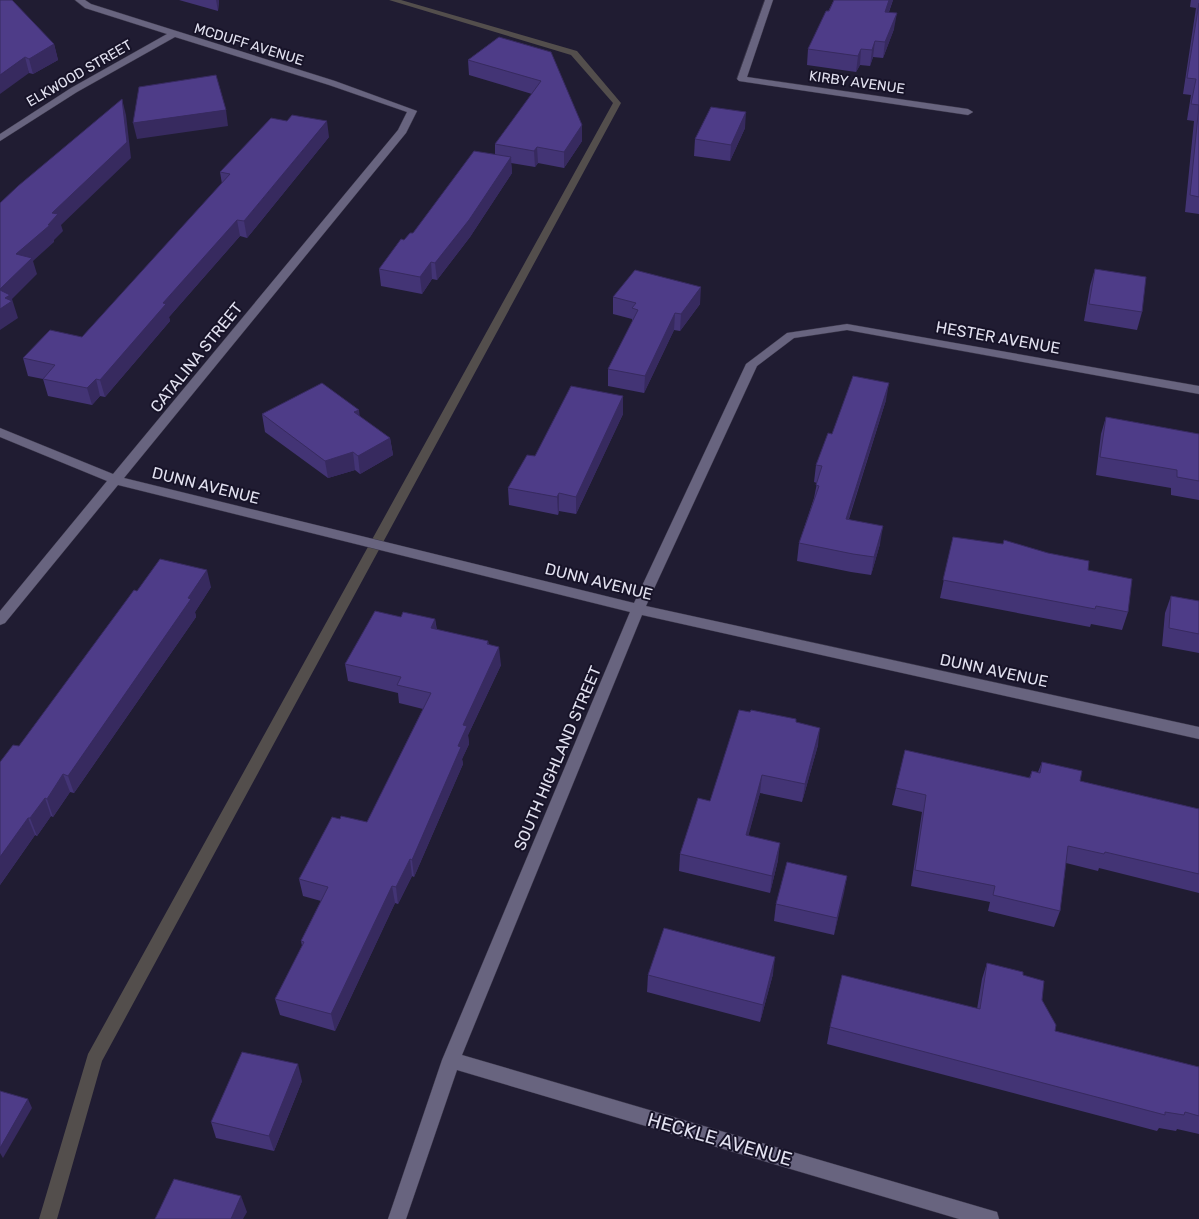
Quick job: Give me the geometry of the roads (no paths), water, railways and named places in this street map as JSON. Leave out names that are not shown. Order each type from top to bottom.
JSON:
[{"type":"street","name":"MCDUFF AVENUE","points":[[79,0],[88,6],[377,98],[412,111]]},
{"type":"street","name":"KIRBY AVENUE","points":[[769,0],[742,79],[968,112]]},
{"type":"street","name":"ELKWOOD STREET","points":[[0,138],[74,90],[174,34]]},
{"type":"street","name":"CATALINA STREET","points":[[0,620],[403,131],[412,111]]},
{"type":"street","name":"HESTER AVENUE","points":[[791,335],[847,327],[1199,390]]},
{"type":"street","name":"SOUTH HIGHLAND STREET","points":[[397,1219],[450,1060],[638,609],[752,364],[791,335]]},
{"type":"street","name":"DUNN AVENUE","points":[[0,432],[116,480],[638,609],[1199,733]]},
{"type":"street","name":"HECKLE AVENUE","points":[[450,1060],[990,1219]]},
{"type":"waterway","points":[[48,1219],[94,1059],[617,103],[574,53],[393,0]]}]
